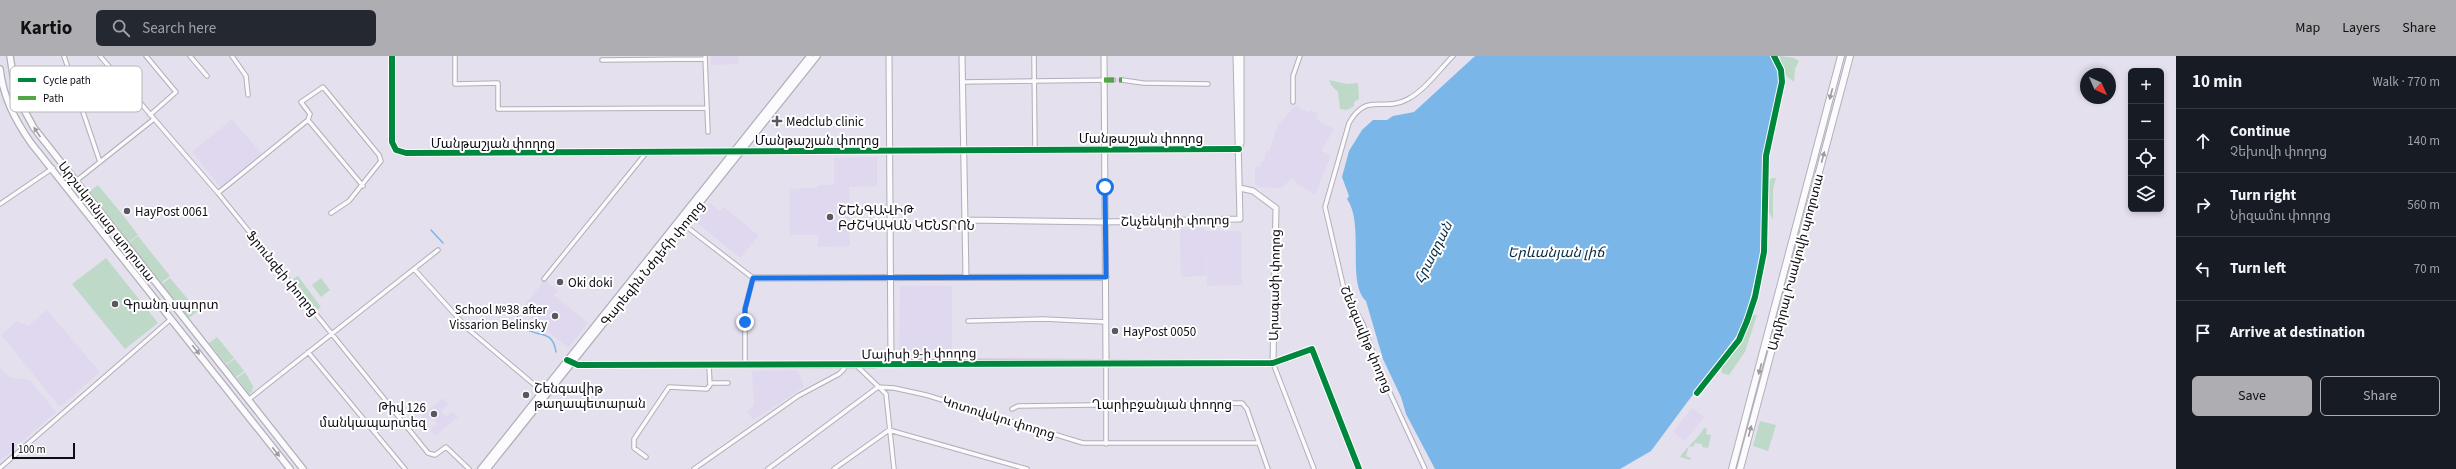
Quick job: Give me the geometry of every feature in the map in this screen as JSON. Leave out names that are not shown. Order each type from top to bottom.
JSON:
[{"type":"highway","name":"Ադմիրալ Իսակովի պողոտա","points":[[1732,469],[1841,56]]},
{"type":"highway","name":"Ադմիրալ Իսակովի պողոտա","points":[[1740,469],[1850,56]]},
{"type":"main road","name":"Արշակունյաց պողոտա","points":[[10,56],[12,66]]},
{"type":"main road","name":"Գարեգին Նժդեհի փողոց","points":[[487,469],[734,151],[810,56]]},
{"type":"main road","name":"Գարեգին Նժդեհի փողոց","points":[[481,469],[683,224],[817,56]]},
{"type":"main road","name":"Արշակունյաց պողոտա","points":[[0,69],[6,98],[10,106]]},
{"type":"main road","points":[[6,98],[10,100]]},
{"type":"main road","name":"Արշակունյաց պողոտա","points":[[13,112],[20,127],[290,469]]},
{"type":"main road","name":"Արշակունյաց պողոտա","points":[[25,112],[34,128],[302,469]]},
{"type":"main road","points":[[53,168],[61,162]]},
{"type":"main road","points":[[171,319],[180,313]]},
{"type":"street","points":[[64,56],[67,66]]},
{"type":"street","name":"Ֆրունզեի փողոց","points":[[100,56],[108,66]]},
{"type":"street","points":[[146,56],[176,92],[150,115]]},
{"type":"street","points":[[190,56],[207,76]]},
{"type":"street","points":[[232,56],[246,76],[248,95]]},
{"type":"street","name":"Մանթաշյան փողոց","points":[[392,56],[392,142],[396,150],[406,153],[477,154],[734,151],[1239,149]]},
{"type":"street","points":[[455,56],[455,84],[498,83],[498,109],[706,108]]},
{"type":"street","points":[[889,56],[891,362]]},
{"type":"street","points":[[962,56],[966,277]]},
{"type":"street","points":[[1034,56],[1035,150]]},
{"type":"street","points":[[1104,56],[1106,444]]},
{"type":"street","points":[[1293,102],[1293,76],[1300,56]]},
{"type":"street","name":"Շենգավիթ փողոց","points":[[1425,469],[1378,367],[1363,324],[1344,289],[1325,207],[1349,123],[1356,111],[1363,106],[1408,100],[1453,56]]},
{"type":"street","points":[[1238,57],[1241,143],[1239,149],[1240,188]]},
{"type":"street","points":[[602,60],[705,58],[708,132]]},
{"type":"street","points":[[962,82],[1113,80]]},
{"type":"street","points":[[1122,80],[1143,84],[1208,84]]},
{"type":"street","points":[[218,193],[308,120],[310,114],[301,102],[324,88],[379,155],[381,161],[363,186],[349,201],[331,213]]},
{"type":"street","name":"Ֆրունզեի փողոց","points":[[142,106],[163,127],[218,193],[428,453],[435,455],[446,448],[469,469]]},
{"type":"street","points":[[83,112],[100,162]]},
{"type":"street","points":[[76,181],[154,119]]},
{"type":"street","points":[[308,120],[363,186]]},
{"type":"street","points":[[544,279],[646,152]]},
{"type":"street","points":[[0,204],[53,168]]},
{"type":"street","name":"Շևչենկոյի փողոց","points":[[966,220],[1106,222],[1240,219],[1240,188]]},
{"type":"street","name":"Արագածի փողոց","points":[[1240,188],[1253,191],[1276,208],[1273,363],[1314,469]]},
{"type":"street","points":[[683,224],[753,278],[1106,277]]},
{"type":"street","points":[[248,400],[438,250]]},
{"type":"street","points":[[414,269],[468,329],[543,392]]},
{"type":"street","points":[[745,365],[745,309],[753,278]]},
{"type":"street","points":[[0,468],[171,319]]},
{"type":"street","points":[[968,321],[1043,319],[1106,322]]},
{"type":"street","points":[[1273,363],[1312,349],[1359,469]]},
{"type":"street","points":[[308,352],[405,469]]},
{"type":"street","name":"Մայիսի 9-ի փողոց","points":[[569,362],[709,365],[856,365],[891,362],[1273,363]]},
{"type":"street","points":[[646,457],[634,448],[634,439],[669,387],[707,389],[710,383],[709,365]]},
{"type":"street","points":[[694,469],[798,396],[839,374],[844,370],[843,365]]},
{"type":"street","points":[[856,365],[887,397],[889,430],[894,469]]},
{"type":"street","points":[[710,383],[728,383]]},
{"type":"street","points":[[768,469],[878,387]]},
{"type":"street","name":"Կոտովսկու փողոց","points":[[878,387],[894,388],[926,395],[1005,418],[1077,442],[1106,444],[1258,443]]},
{"type":"street","name":"Ղարիբջանյան փողոց","points":[[1012,409],[1018,406],[1242,403],[1247,409],[1268,469]]},
{"type":"street","points":[[834,469],[889,430]]},
{"type":"street","points":[[889,430],[1027,469]]},
{"type":"shaded area","points":[[711,56],[739,56],[738,64],[711,65]]},
{"type":"shaded area","points":[[1296,105],[1308,113],[1311,110],[1318,114],[1316,119],[1334,129],[1321,151],[1331,155],[1315,195],[1291,179],[1281,188],[1259,187],[1255,184],[1255,167],[1261,165],[1261,161],[1264,161],[1266,151],[1269,151],[1278,125]]},
{"type":"shaded area","points":[[232,119],[262,154],[221,188],[192,152]]},
{"type":"shaded area","points":[[877,157],[877,186],[849,187],[850,246],[818,247],[818,235],[790,235],[789,189],[816,188],[820,185],[834,185],[834,158]]},
{"type":"shaded area","points":[[710,203],[720,211],[724,207],[759,236],[740,258],[695,221]]},
{"type":"shaded area","points":[[1180,227],[1205,228],[1206,231],[1241,231],[1242,285],[1207,286],[1206,238],[1206,276],[1181,277]]},
{"type":"shaded area","name":"School №38 after Vissarion Belinsky","points":[[545,280],[558,291],[554,295],[588,323],[568,348],[521,309]]},
{"type":"shaded area","points":[[900,286],[952,286],[952,360],[899,358]]},
{"type":"shaded area","points":[[47,310],[100,372],[60,407],[1,335],[17,321],[28,326]]},
{"type":"shaded area","points":[[0,367],[10,378],[30,380],[56,412],[0,461]]},
{"type":"shaded area","points":[[798,370],[804,387],[753,420],[747,412],[754,405],[752,371]]},
{"type":"shaded area","name":"Թիվ 126 մանկապարտեզ","points":[[443,398],[448,405],[441,411],[446,417],[453,412],[458,417],[435,436],[430,430],[437,424],[432,417],[425,423],[420,417]]},
{"type":"shaded area","points":[[1692,408],[1704,417],[1685,441],[1673,432]]},
{"type":"green space","points":[[1780,56],[1794,58],[1799,61],[1795,69],[1794,82],[1782,72]]},
{"type":"green space","points":[[1329,80],[1347,84],[1358,83],[1359,99],[1354,102],[1354,106],[1347,110],[1340,109],[1338,92],[1331,85]]},
{"type":"green space","points":[[828,138],[857,138],[857,144],[828,144]]},
{"type":"green space","points":[[1771,178],[1776,178],[1773,189],[1773,219],[1768,210],[1766,199],[1767,188]]},
{"type":"green space","points":[[98,185],[138,235],[129,242],[89,192]]},
{"type":"green space","points":[[138,236],[170,276],[161,283],[129,243]]},
{"type":"green space","name":"Գրանդ սպորտ","points":[[106,258],[158,323],[125,349],[72,284]]},
{"type":"green space","points":[[298,276],[321,307],[317,310],[293,279]]},
{"type":"green space","points":[[170,278],[198,311],[189,318],[162,284]]},
{"type":"green space","points":[[321,278],[330,290],[321,297],[312,285]]},
{"type":"green space","points":[[1752,315],[1757,315],[1745,352],[1729,375],[1722,373],[1721,366],[1740,339]]},
{"type":"green space","points":[[217,337],[234,358],[226,364],[209,343]]},
{"type":"green space","points":[[235,359],[244,371],[236,377],[226,365]]},
{"type":"green space","points":[[245,372],[253,386],[252,392],[249,394],[237,378]]},
{"type":"green space","points":[[1760,421],[1776,425],[1768,451],[1753,446]]},
{"type":"green space","points":[[1704,428],[1707,429],[1706,434],[1711,435],[1708,448],[1702,447],[1702,444],[1695,443],[1693,447],[1689,446]]},
{"type":"green space","points":[[1689,446],[1686,456],[1691,458],[1690,460],[1680,457]]},
{"type":"water","name":"Երևանյան լիճ","points":[[1475,56],[1772,56],[1777,64],[1780,77],[1763,157],[1762,250],[1743,327],[1651,451],[1620,469],[1435,469],[1406,414],[1401,397],[1383,359],[1366,301],[1360,292],[1357,281],[1355,223],[1352,210],[1347,199],[1349,196],[1342,177],[1349,151],[1362,130],[1373,120],[1387,120],[1393,116],[1414,112]]},
{"type":"waterway","points":[[431,230],[443,243]]},
{"type":"waterway","points":[[515,310],[523,327],[551,339],[556,352]]},
{"type":"tunnel","points":[[1113,80],[1122,80]]},
{"type":"marked path","points":[[1104,80],[1122,80]]},
{"type":"cycle path","points":[[392,56],[392,142],[396,150],[406,153],[1239,149]]},
{"type":"cycle path","points":[[1697,393],[1739,340],[1755,297],[1764,252],[1766,156],[1782,82],[1781,70],[1774,56]]},
{"type":"cycle path","points":[[567,360],[578,365],[1273,363],[1312,349],[1359,469]]},
{"type":"place","name":"Medclub clinic","points":[[777,121]]},
{"type":"place","name":"HayPost 0061","points":[[127,211]]},
{"type":"place","name":"ՇԵՆԳԱՎԻԹ ԲԺՇԿԱԿԱՆ ԿԵՆՏՐՈՆ","points":[[830,217]]},
{"type":"place","name":"Oki doki","points":[[560,282]]},
{"type":"place","name":"Գրանդ սպորտ","points":[[115,304]]},
{"type":"place","name":"School №38 after Vissarion Belinsky","points":[[555,316]]},
{"type":"place","name":"HayPost 0050","points":[[1115,331]]},
{"type":"place","name":"Շենգավիթ թաղապետարան","points":[[526,395]]},
{"type":"place","name":"Թիվ 126 մանկապարտեզ","points":[[434,414]]},
{"type":"route","points":[[745,322],[745,309],[753,278],[1106,277],[1105,187]]},
{"type":"water label","name":"Հրազդան","points":[[1433,252]]}]
